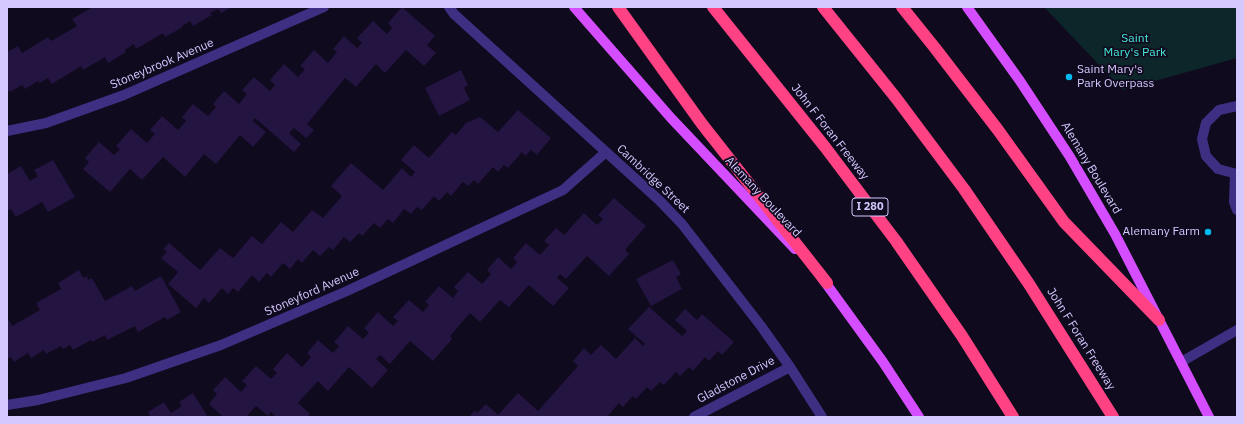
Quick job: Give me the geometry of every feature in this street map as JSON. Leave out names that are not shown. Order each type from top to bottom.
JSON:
[{"type":"highway","points":[[618,7],[702,124],[827,283]]},
{"type":"highway","name":"John F Foran Freeway","points":[[713,7],[825,147],[896,241],[962,336],[1013,417]]},
{"type":"highway","name":"John F Foran Freeway","points":[[823,7],[896,98],[964,189],[1037,296],[1113,417]]},
{"type":"highway","points":[[902,7],[998,130],[1064,222],[1159,320]]},
{"type":"main road","name":"Alemany Boulevard","points":[[574,7],[671,118],[827,283],[919,417]]},
{"type":"main road","name":"Alemany Boulevard","points":[[967,7],[1020,81],[1070,157],[1115,234],[1209,417]]},
{"type":"street","name":"Stoneybrook Avenue","points":[[7,131],[46,123],[124,95],[324,7]]},
{"type":"street","name":"Cambridge Street","points":[[449,7],[454,14],[660,201],[682,224],[761,326],[790,367],[822,417]]},
{"type":"street","points":[[1237,106],[1219,110],[1206,123],[1202,139],[1206,156],[1218,169],[1236,174],[1234,202],[1237,210]]},
{"type":"street","name":"Stoneyford Avenue","points":[[7,405],[38,400],[126,378],[221,345],[347,291],[563,190],[606,152]]},
{"type":"street","points":[[1181,362],[1237,330]]},
{"type":"street","name":"Gladstone Drive","points":[[694,417],[790,367]]},
{"type":"green space","name":"Saint Mary's Park","points":[[1044,7],[1237,7],[1237,58],[1123,90]]},
{"type":"building","points":[[93,7],[232,7],[221,13],[218,9],[210,13],[212,15],[193,26],[190,21],[182,26],[183,27],[165,37],[163,33],[136,49],[134,44],[125,50],[126,52],[108,63],[105,57],[83,70],[81,66],[52,84],[48,78],[40,83],[38,81],[25,89],[22,85],[10,92],[7,90],[7,52],[18,46],[22,53],[48,37],[51,41],[77,26],[72,19]]},
{"type":"building","points":[[402,7],[435,36],[427,45],[436,53],[424,66],[406,50],[385,73],[376,64],[356,87],[345,78],[307,124],[314,130],[306,138],[294,128],[289,133],[301,144],[294,152],[255,118],[253,121],[266,132],[253,147],[240,135],[216,164],[204,154],[185,177],[163,157],[142,180],[130,169],[110,192],[83,169],[89,162],[85,158],[99,142],[114,155],[120,149],[116,146],[131,129],[147,143],[155,134],[150,130],[162,116],[178,130],[186,121],[182,117],[193,104],[208,116],[216,107],[213,104],[224,91],[239,104],[247,94],[242,90],[254,77],[270,91],[275,85],[270,80],[284,64],[298,77],[305,69],[300,66],[314,50],[328,63],[337,52],[333,49],[344,36],[357,48],[362,43],[357,38],[373,21],[387,34],[392,28],[388,23]]},
{"type":"building","points":[[461,70],[468,85],[464,88],[470,100],[439,116],[425,88]]},
{"type":"building","points":[[518,110],[551,138],[537,155],[531,150],[525,156],[522,152],[508,168],[504,165],[498,172],[493,167],[478,184],[474,180],[468,186],[463,182],[451,196],[447,192],[439,201],[434,196],[422,210],[417,207],[411,214],[404,209],[393,223],[388,219],[380,228],[374,223],[362,236],[359,233],[350,242],[344,237],[333,250],[329,247],[320,256],[313,250],[302,263],[298,259],[290,269],[283,263],[271,277],[267,273],[259,282],[252,275],[238,292],[233,288],[228,294],[222,288],[209,303],[204,298],[196,308],[168,284],[178,272],[161,258],[167,252],[163,249],[169,243],[200,270],[220,248],[233,258],[252,236],[262,244],[281,222],[293,232],[312,210],[323,218],[342,196],[331,186],[351,163],[383,190],[402,168],[411,177],[415,172],[401,160],[414,145],[429,158],[452,132],[456,135],[466,123],[480,117],[498,132]]},
{"type":"building","points":[[53,160],[75,197],[48,212],[42,202],[16,217],[11,209],[7,211],[7,174],[21,166],[30,181],[38,176],[34,170]]},
{"type":"building","points":[[614,198],[646,226],[625,250],[629,254],[609,276],[587,256],[566,279],[560,274],[557,278],[569,288],[553,306],[529,285],[509,307],[500,300],[480,322],[470,313],[450,336],[452,339],[433,361],[410,341],[390,364],[380,355],[376,359],[388,370],[372,388],[349,367],[328,391],[318,381],[298,403],[310,414],[307,417],[276,417],[271,412],[268,416],[256,406],[246,417],[223,417],[209,404],[217,394],[213,390],[225,377],[241,392],[247,385],[242,381],[256,366],[271,379],[277,373],[273,369],[287,353],[302,367],[311,357],[307,353],[318,340],[333,353],[339,346],[334,342],[348,326],[363,339],[369,333],[364,328],[378,312],[393,326],[398,321],[393,317],[409,300],[423,312],[429,305],[425,302],[439,286],[453,298],[458,291],[454,287],[468,272],[482,284],[491,274],[487,270],[498,257],[511,269],[517,262],[513,258],[526,243],[540,255],[549,245],[544,241],[556,228],[564,235],[584,213],[597,225],[603,219],[598,215]]},
{"type":"building","points":[[673,260],[681,274],[676,277],[682,289],[651,306],[636,279]]},
{"type":"building","points":[[79,270],[83,278],[87,276],[88,280],[92,278],[105,301],[132,286],[135,291],[161,276],[181,312],[167,320],[165,317],[138,332],[135,326],[107,340],[105,335],[92,342],[91,340],[73,350],[70,345],[63,349],[61,346],[46,354],[44,350],[31,358],[28,353],[14,362],[11,357],[7,359],[7,317],[12,326],[40,310],[36,303],[61,289],[58,283]]},
{"type":"building","points":[[649,307],[682,336],[687,331],[675,320],[685,309],[697,320],[702,314],[734,342],[722,355],[718,351],[709,361],[705,357],[693,371],[689,367],[680,376],[676,372],[664,385],[660,382],[651,391],[647,387],[636,399],[633,396],[623,407],[619,403],[607,417],[469,417],[475,410],[477,413],[486,404],[498,415],[518,393],[538,411],[578,366],[573,361],[584,348],[591,355],[601,345],[616,359],[635,338],[643,346],[645,344],[628,329]]},
{"type":"building","points":[[193,393],[208,417],[149,417],[148,412],[164,402],[171,413],[182,406],[179,402]]},
{"type":"place","name":"Saint Mary's Park Overpass","points":[[1069,77]]},
{"type":"place","name":"Alemany Farm","points":[[1208,232]]}]
